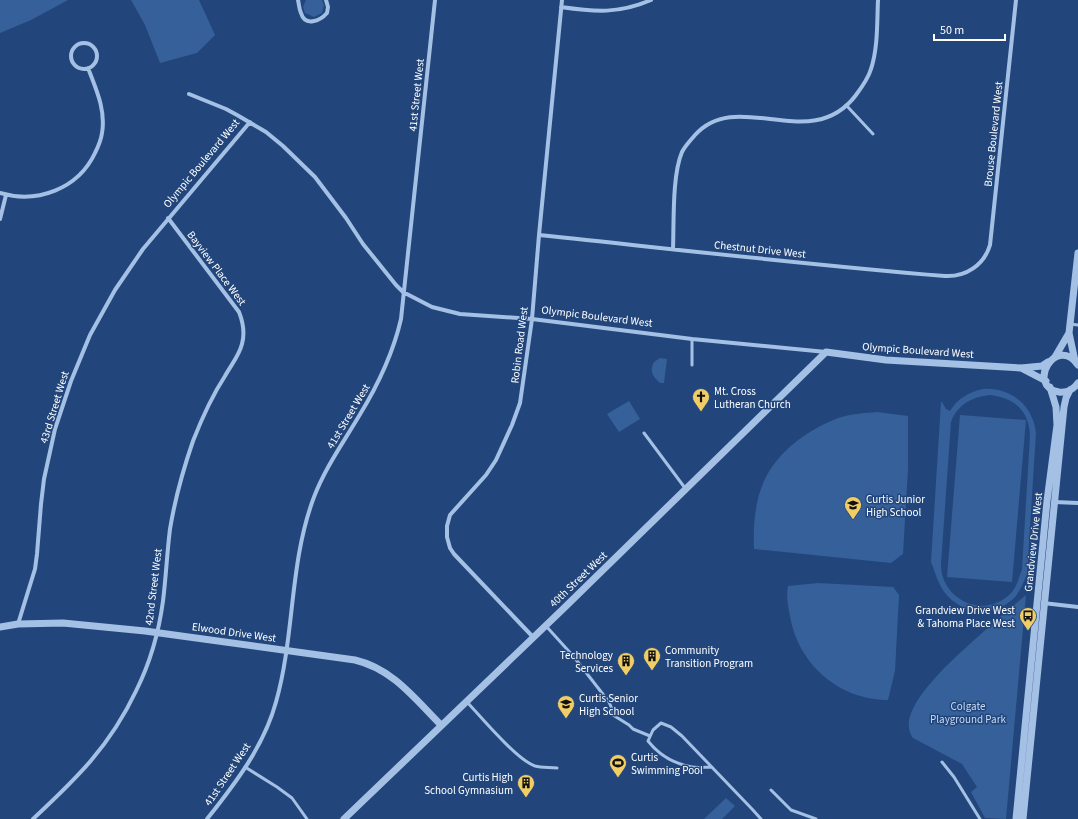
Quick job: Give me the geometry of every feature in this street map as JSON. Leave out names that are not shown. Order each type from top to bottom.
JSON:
[{"type":"street","points":[[298,0],[301,15],[313,21],[319,20],[327,13],[328,7],[326,0]]},
{"type":"street","name":"41st Street West","points":[[207,819],[230,790],[245,767],[261,739],[276,704],[286,650],[296,568],[312,503],[329,464],[381,378],[397,335],[401,319],[435,0]]},
{"type":"street","name":"Robin Road West","points":[[534,638],[463,564],[450,548],[447,537],[447,526],[450,515],[486,475],[496,460],[512,425],[521,396],[532,319],[562,0]]},
{"type":"street","points":[[561,7],[604,11],[630,8],[651,0]]},
{"type":"street","points":[[673,248],[677,171],[682,152],[688,144],[704,127],[724,117],[730,116],[790,122],[814,121],[836,113],[853,98],[867,80],[872,67],[878,0]]},
{"type":"street","name":"Brouse Boulevard West","points":[[976,266],[988,252],[992,231],[1016,0]]},
{"type":"street","points":[[79,43],[88,43],[95,47],[97,51],[95,63],[88,68],[80,69],[76,67],[71,60],[71,52],[75,45],[79,43]]},
{"type":"street","points":[[0,193],[21,197],[35,196],[58,190],[70,184],[80,175],[92,159],[100,143],[103,118],[101,103],[88,68]]},
{"type":"street","name":"Olympic Boulevard West","points":[[189,94],[226,109],[250,122],[266,132],[283,146],[316,177],[363,244],[403,292],[432,307],[460,314],[532,319],[692,339],[826,352],[886,360],[1021,368],[1042,366],[1055,357]]},
{"type":"street","name":"Olympic Boulevard West","points":[[168,218],[250,122]]},
{"type":"street","points":[[0,220],[6,195]]},
{"type":"street","name":"Bayview Place West","points":[[168,218],[235,306],[243,322],[244,332]]},
{"type":"street","name":"43rd Street West","points":[[18,624],[35,569],[38,554],[41,504],[49,454],[70,381],[90,335],[115,290],[143,249],[168,218]]},
{"type":"street","name":"Chestnut Drive West","points":[[539,235],[673,248],[832,267],[945,276],[966,273],[976,266]]},
{"type":"street","points":[[1077,364],[1069,333],[1078,253]]},
{"type":"street","name":"42nd Street West","points":[[33,819],[83,771],[96,756],[119,724],[129,706],[145,670],[157,632],[163,603],[170,527],[180,482],[203,417],[224,376],[239,353],[244,332]]},
{"type":"street","points":[[1055,357],[1069,333]]},
{"type":"street","name":"40th Street West","points":[[344,819],[466,701],[534,638],[826,352]]},
{"type":"street","points":[[1055,357],[1066,356],[1077,364]]},
{"type":"street","points":[[1048,362],[1044,374],[1048,384]]},
{"type":"street","name":"Olympic Boulevard West","points":[[1021,368],[1048,384],[1056,391],[1063,392],[1070,390]]},
{"type":"street","points":[[1070,390],[1078,383]]},
{"type":"street","name":"Grandview Drive West","points":[[1016,819],[1047,501],[1057,426],[1056,407],[1048,384]]},
{"type":"street","name":"Grandview Drive West","points":[[1023,819],[1056,502],[1064,407],[1070,390]]},
{"type":"street","points":[[1047,501],[1078,503]]},
{"type":"street","points":[[1038,602],[1078,607]]},
{"type":"street","name":"Elwood Drive West","points":[[0,627],[18,624],[63,623],[157,632],[355,660],[376,667],[389,674],[441,725]]},
{"type":"lane","points":[[846,105],[873,134]]},
{"type":"lane","points":[[1070,324],[1078,325]]},
{"type":"lane","points":[[692,339],[692,365]]},
{"type":"lane","points":[[644,433],[686,490]]},
{"type":"lane","points":[[546,626],[574,657],[609,702],[613,715],[629,724],[633,729],[650,736]]},
{"type":"lane","points":[[466,701],[503,741],[522,758],[534,766],[557,768]]},
{"type":"lane","points":[[712,767],[692,767],[670,760],[655,750],[648,741],[653,730],[661,723],[671,727],[682,736],[712,767],[761,819]]},
{"type":"lane","points":[[942,762],[954,777],[980,819]]},
{"type":"lane","points":[[245,767],[292,798],[306,819]]},
{"type":"lane","points":[[771,790],[791,810],[816,819]]},
{"type":"green space","points":[[0,0],[68,0],[31,20],[0,33]]},
{"type":"green space","points":[[131,0],[199,0],[215,35],[197,53],[160,63],[145,25]]},
{"type":"green space","points":[[306,0],[322,0],[324,5],[322,13],[314,17],[305,13],[303,7]]},
{"type":"green space","points":[[660,358],[667,359],[664,383],[660,383],[658,381],[652,371],[654,362]]},
{"type":"green space","points":[[993,389],[1002,391],[1018,400],[1025,406],[1030,414],[1036,433],[1027,574],[1020,590],[1014,598],[997,609],[988,611],[969,609],[952,600],[940,586],[931,562],[941,402],[946,409],[950,411],[968,394],[978,390]],"holes":[[[990,395],[1013,402],[1019,407],[1027,419],[1029,427],[1030,436],[1022,569],[1017,584],[1012,592],[1002,600],[990,605],[979,605],[967,603],[957,597],[949,588],[943,577],[941,564],[951,422],[958,410],[966,402],[983,396]]]},
{"type":"green space","points":[[629,401],[640,419],[619,432],[607,414]]},
{"type":"green space","points":[[877,412],[908,416],[908,469],[903,554],[891,563],[754,549],[757,501],[767,475],[780,456],[798,440],[828,422],[847,416]]},
{"type":"green space","points":[[960,415],[1026,420],[1012,582],[947,577]]},
{"type":"green space","points":[[818,583],[893,587],[899,595],[895,671],[888,700],[853,694],[838,686],[824,676],[812,664],[802,649],[794,633],[788,605],[787,590],[788,586]]},
{"type":"green space","name":"Colgate Playground Park","points":[[1026,595],[1006,819],[985,818],[971,792],[977,787],[962,764],[913,738],[909,727],[911,714],[918,700],[928,686],[941,672],[973,641]]},
{"type":"green space","points":[[726,798],[735,806],[722,819],[704,819]]},
{"type":"place","name":"Mt. Cross Lutheran Church","points":[[701,412]]},
{"type":"place","name":"Curtis Junior High School","points":[[853,520]]},
{"type":"place","name":"Grandview Drive West & Tahoma Place West","points":[[1028,631]]},
{"type":"place","name":"Community Transition Program","points":[[652,671]]},
{"type":"place","name":"Technology Services","points":[[626,676]]},
{"type":"place","name":"Curtis Senior High School","points":[[566,719]]},
{"type":"place","name":"Curtis Swimming Pool","points":[[618,778]]},
{"type":"place","name":"Curtis High School Gymnasium","points":[[526,798]]}]
